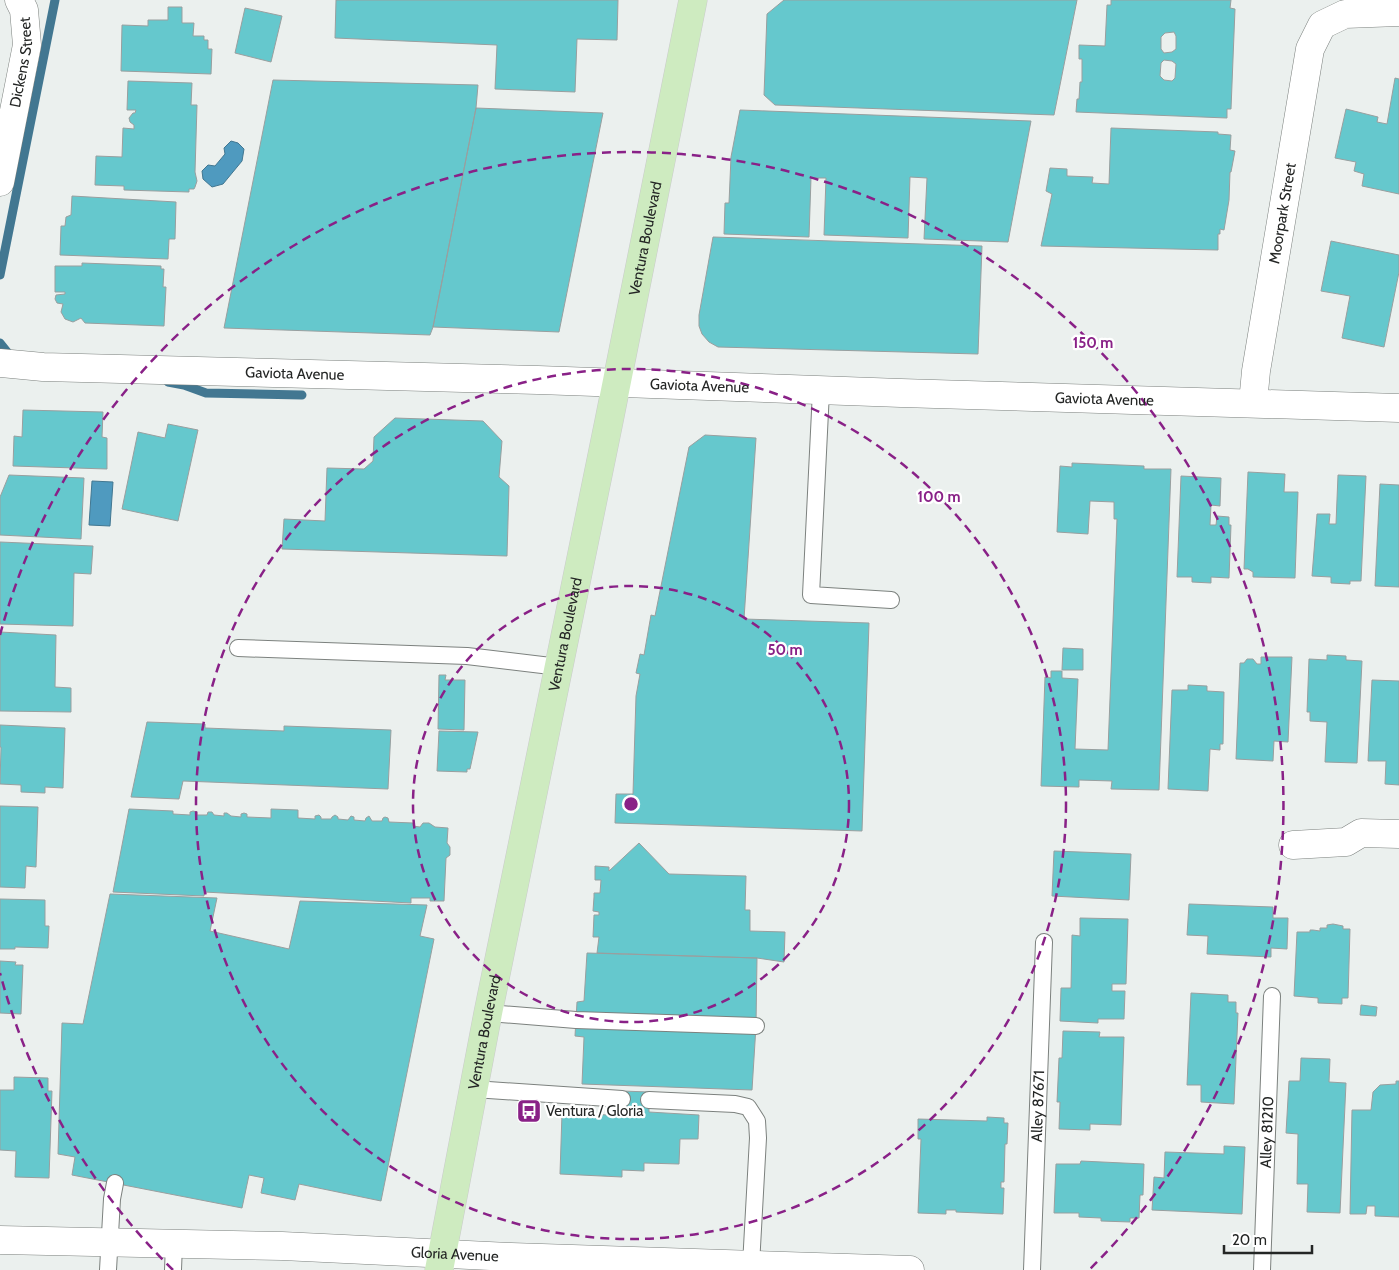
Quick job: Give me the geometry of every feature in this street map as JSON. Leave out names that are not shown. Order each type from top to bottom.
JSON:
[{"type":"main road","name":"Ventura Boulevard","points":[[440,1262],[488,1013],[693,0]]},
{"type":"street","name":"Dickens Street","points":[[0,182],[27,45],[24,10],[19,0]]},
{"type":"street","name":"Moorpark Street","points":[[1253,403],[1256,371],[1310,49],[1322,25],[1345,14],[1399,12]]},
{"type":"street","name":"Gaviota Avenue","points":[[0,363],[43,367],[1399,408]]},
{"type":"street","points":[[1293,845],[1346,842],[1361,833],[1399,834]]},
{"type":"street","name":"Gloria Avenue","points":[[0,1240],[108,1242],[174,1257],[359,1248],[440,1262],[752,1264],[818,1269],[910,1270]]},
{"type":"lane","points":[[821,391],[811,596],[891,600]]},
{"type":"lane","points":[[238,648],[466,656],[559,666]]},
{"type":"lane","name":"Alley 87671","points":[[1032,1270],[1044,942]]},
{"type":"lane","name":"Alley 81210","points":[[1262,1270],[1272,996]]},
{"type":"lane","points":[[488,1013],[576,1020],[756,1026]]},
{"type":"lane","points":[[474,1090],[622,1099]]},
{"type":"lane","points":[[649,1100],[735,1104],[748,1108],[757,1122],[758,1138],[752,1264]]},
{"type":"lane","points":[[108,1270],[108,1242],[112,1199],[116,1183]]},
{"type":"water","points":[[231,141],[238,143],[244,149],[242,161],[223,184],[212,187],[203,179],[202,171],[208,165],[215,166],[225,154],[224,148]]},
{"type":"water","points":[[92,481],[113,482],[110,526],[89,525]]},
{"type":"building","points":[[336,0],[618,0],[617,40],[577,39],[575,92],[495,89],[497,45],[335,38]]},
{"type":"building","points":[[784,0],[1077,0],[1054,115],[775,105],[764,95],[767,14]]},
{"type":"building","points":[[1111,0],[1231,0],[1230,8],[1235,9],[1231,109],[1227,109],[1227,118],[1076,112],[1080,82],[1082,82],[1082,59],[1079,59],[1079,45],[1105,46],[1107,5],[1111,5]],"holes":[[[1174,32],[1176,36],[1176,49],[1172,52],[1164,53],[1161,49],[1161,37],[1165,33]],[[1164,60],[1172,61],[1176,64],[1175,78],[1172,81],[1164,80],[1160,76],[1161,63]]]},
{"type":"building","points":[[168,7],[182,7],[182,23],[194,23],[193,36],[204,36],[204,40],[208,40],[208,49],[212,49],[211,74],[121,71],[122,25],[148,26],[148,20],[168,20]]},
{"type":"building","points":[[245,8],[282,16],[271,62],[235,53]]},
{"type":"building","points":[[1395,78],[1399,79],[1399,194],[1362,186],[1364,174],[1354,171],[1356,162],[1335,158],[1346,109],[1378,117],[1377,122],[1387,124]]},
{"type":"building","points":[[273,80],[478,85],[476,108],[430,335],[224,328]]},
{"type":"building","points":[[128,81],[192,83],[191,105],[197,105],[195,172],[197,181],[194,189],[189,189],[189,192],[124,190],[124,186],[95,185],[96,156],[122,157],[123,128],[134,129],[134,125],[130,122],[129,118],[136,110],[127,110]]},
{"type":"building","points":[[476,108],[603,113],[559,332],[433,327]]},
{"type":"building","points":[[740,110],[1031,121],[1008,242],[924,239],[927,178],[910,177],[908,238],[824,235],[826,178],[811,178],[809,237],[724,234],[725,203],[729,203],[731,157]]},
{"type":"building","points":[[1111,128],[1218,132],[1218,134],[1231,135],[1230,150],[1235,151],[1230,172],[1229,200],[1224,230],[1220,229],[1220,234],[1218,234],[1218,250],[1041,246],[1052,194],[1046,191],[1050,168],[1067,169],[1067,176],[1093,177],[1092,183],[1109,184]]},
{"type":"building","points":[[72,196],[176,202],[175,239],[169,239],[168,259],[60,255],[61,226],[65,226],[66,217],[71,215]]},
{"type":"building","points":[[713,237],[982,246],[978,354],[718,347],[709,342],[702,334],[699,326],[699,315]]},
{"type":"building","points":[[1331,241],[1399,255],[1399,272],[1384,347],[1342,338],[1350,296],[1321,291]]},
{"type":"building","points":[[82,263],[161,266],[161,269],[164,269],[163,287],[166,287],[164,326],[85,323],[81,318],[73,322],[65,319],[61,312],[63,304],[57,303],[55,299],[56,295],[65,294],[65,292],[55,292],[55,266],[82,266]]},
{"type":"building","points":[[23,410],[103,412],[102,437],[107,438],[107,469],[13,466],[14,436],[22,437]]},
{"type":"building","points":[[395,418],[483,421],[502,441],[499,477],[509,486],[507,556],[282,549],[284,519],[325,521],[327,468],[364,469],[373,461],[374,437]]},
{"type":"building","points":[[168,424],[198,430],[178,521],[122,509],[138,432],[165,438]]},
{"type":"building","points":[[705,435],[756,438],[744,619],[869,623],[862,831],[615,823],[616,794],[633,794],[636,696],[640,674],[636,673],[640,654],[644,655],[651,615],[655,616],[689,447]]},
{"type":"building","points":[[1072,463],[1144,466],[1144,469],[1171,469],[1159,790],[1111,789],[1112,781],[1079,780],[1079,787],[1041,786],[1045,677],[1051,678],[1051,671],[1062,671],[1062,678],[1078,679],[1075,749],[1108,750],[1117,519],[1114,519],[1114,502],[1090,501],[1088,534],[1057,532],[1060,466],[1072,467]]},
{"type":"building","points":[[1248,472],[1285,474],[1284,492],[1298,492],[1295,578],[1253,577],[1253,572],[1244,569]]},
{"type":"building","points":[[9,475],[84,478],[81,539],[0,535],[0,497]]},
{"type":"building","points":[[1338,475],[1366,476],[1361,581],[1350,581],[1350,584],[1331,583],[1331,577],[1312,576],[1317,514],[1330,514],[1329,524],[1336,524]]},
{"type":"building","points":[[1181,476],[1221,478],[1220,506],[1211,505],[1210,525],[1216,525],[1217,516],[1229,517],[1229,525],[1231,525],[1229,578],[1211,577],[1211,583],[1192,582],[1192,577],[1177,577]]},
{"type":"building","points":[[1380,484],[1399,485],[1399,587],[1375,586]]},
{"type":"building","points":[[0,542],[93,546],[91,574],[74,573],[73,626],[0,624]]},
{"type":"building","points":[[0,632],[56,635],[55,687],[71,688],[71,712],[0,711]]},
{"type":"building","points":[[1063,648],[1083,649],[1083,670],[1062,670]]},
{"type":"building","points":[[1327,655],[1346,656],[1346,660],[1362,661],[1357,763],[1325,762],[1327,722],[1310,721],[1310,712],[1307,712],[1309,659],[1327,660]]},
{"type":"building","points":[[1261,657],[1292,657],[1288,742],[1274,741],[1273,761],[1236,759],[1240,663],[1244,663],[1247,659],[1253,659],[1257,664],[1261,664]]},
{"type":"building","points":[[439,675],[446,675],[445,680],[465,680],[464,730],[438,729]]},
{"type":"building","points":[[1372,680],[1399,681],[1399,785],[1385,784],[1386,761],[1368,761]]},
{"type":"building","points":[[1188,685],[1207,686],[1207,691],[1224,692],[1223,744],[1220,744],[1220,750],[1210,749],[1208,791],[1168,789],[1172,690],[1188,690]]},
{"type":"building","points":[[147,722],[205,724],[205,728],[284,731],[284,726],[391,730],[388,789],[183,781],[179,799],[131,797]]},
{"type":"building","points":[[0,725],[65,728],[63,788],[45,787],[45,793],[21,792],[21,785],[0,784]]},
{"type":"building","points":[[439,731],[478,732],[470,769],[467,769],[467,772],[437,771]]},
{"type":"building","points":[[0,806],[38,807],[36,867],[26,866],[25,888],[0,887]]},
{"type":"building","points":[[129,809],[173,811],[173,814],[190,815],[190,812],[193,811],[197,812],[197,815],[207,815],[208,812],[212,812],[214,815],[224,816],[224,813],[227,813],[231,816],[241,817],[241,814],[244,813],[247,814],[247,817],[271,818],[271,809],[298,810],[298,818],[315,819],[315,816],[319,815],[321,819],[331,819],[335,815],[338,819],[348,820],[351,816],[354,817],[354,820],[365,821],[369,816],[372,821],[382,821],[385,817],[388,818],[389,822],[413,823],[413,826],[420,827],[423,823],[429,823],[435,827],[448,828],[447,843],[450,847],[450,855],[446,858],[444,901],[430,901],[430,898],[411,898],[411,903],[204,892],[204,896],[113,892]]},
{"type":"building","points":[[639,843],[669,874],[746,876],[745,910],[750,910],[750,931],[785,932],[784,962],[757,958],[597,953],[599,937],[593,937],[594,915],[599,915],[599,912],[593,911],[594,893],[600,893],[601,880],[595,880],[595,866],[609,867],[609,871]]},
{"type":"building","points":[[1054,851],[1131,854],[1129,900],[1052,896]]},
{"type":"building","points":[[110,894],[217,898],[210,931],[289,949],[300,901],[427,905],[420,936],[434,939],[381,1201],[299,1184],[295,1200],[261,1193],[264,1178],[249,1175],[242,1208],[72,1175],[75,1157],[58,1154],[62,1023],[83,1024]]},
{"type":"building","points":[[0,899],[45,900],[45,926],[49,926],[48,948],[15,947],[15,949],[0,949]]},
{"type":"building","points":[[1189,904],[1273,907],[1273,918],[1288,918],[1287,949],[1271,948],[1271,957],[1207,954],[1208,936],[1187,935]]},
{"type":"building","points":[[1080,918],[1128,919],[1126,984],[1112,984],[1112,991],[1125,991],[1124,1019],[1098,1019],[1098,1023],[1060,1021],[1061,988],[1071,988],[1072,935],[1080,936]]},
{"type":"building","points":[[1327,925],[1343,926],[1343,929],[1350,929],[1348,998],[1342,998],[1342,1004],[1318,1003],[1318,998],[1294,996],[1297,932],[1320,931],[1320,928],[1327,928]]},
{"type":"building","points":[[587,953],[757,958],[756,1026],[752,1090],[582,1084],[584,1037],[575,1036],[577,1002],[584,1001]]},
{"type":"building","points":[[0,961],[16,962],[15,965],[23,965],[21,1014],[0,1013]]},
{"type":"building","points":[[1191,993],[1228,995],[1228,1002],[1236,1002],[1236,1013],[1238,1013],[1234,1104],[1201,1102],[1201,1085],[1187,1085]]},
{"type":"building","points":[[1361,1005],[1377,1007],[1376,1016],[1360,1015]]},
{"type":"building","points":[[1063,1031],[1100,1032],[1099,1037],[1124,1037],[1121,1125],[1090,1124],[1090,1130],[1059,1129],[1060,1102],[1057,1102],[1059,1058],[1062,1058]]},
{"type":"building","points":[[1301,1058],[1330,1059],[1329,1082],[1346,1083],[1340,1213],[1307,1212],[1308,1184],[1297,1184],[1298,1134],[1286,1133],[1289,1081],[1300,1081]]},
{"type":"building","points":[[14,1077],[48,1078],[48,1091],[52,1091],[49,1178],[15,1177],[16,1151],[0,1150],[0,1090],[14,1090]]},
{"type":"building","points":[[1396,1081],[1399,1081],[1399,1217],[1375,1216],[1375,1206],[1367,1206],[1366,1214],[1350,1214],[1352,1110],[1371,1110],[1373,1092],[1380,1085],[1396,1084]]},
{"type":"building","points":[[622,1091],[649,1092],[649,1112],[699,1115],[698,1139],[680,1139],[679,1164],[644,1163],[644,1171],[622,1170],[622,1177],[560,1174],[562,1113],[609,1115],[609,1111],[621,1111]]},
{"type":"building","points":[[987,1117],[1004,1118],[1004,1123],[1008,1123],[1007,1144],[1005,1144],[1004,1182],[1001,1182],[1001,1188],[1004,1188],[1003,1214],[956,1212],[956,1210],[946,1210],[946,1214],[918,1213],[921,1139],[918,1139],[918,1119],[987,1121]]},
{"type":"building","points":[[1224,1146],[1245,1147],[1242,1214],[1152,1210],[1154,1177],[1164,1178],[1165,1152],[1224,1154]]},
{"type":"building","points":[[1081,1161],[1144,1164],[1143,1195],[1140,1195],[1139,1218],[1130,1218],[1130,1222],[1101,1221],[1101,1218],[1079,1217],[1079,1213],[1054,1213],[1056,1164],[1080,1164]]},
{"type":"waterway","points":[[0,275],[55,0]]},
{"type":"waterway","points":[[0,343],[12,358]]},
{"type":"waterway","points":[[168,382],[184,385],[206,393],[302,395]]},
{"type":"place","name":"Ventura / Gloria","points":[[529,1111]]}]
